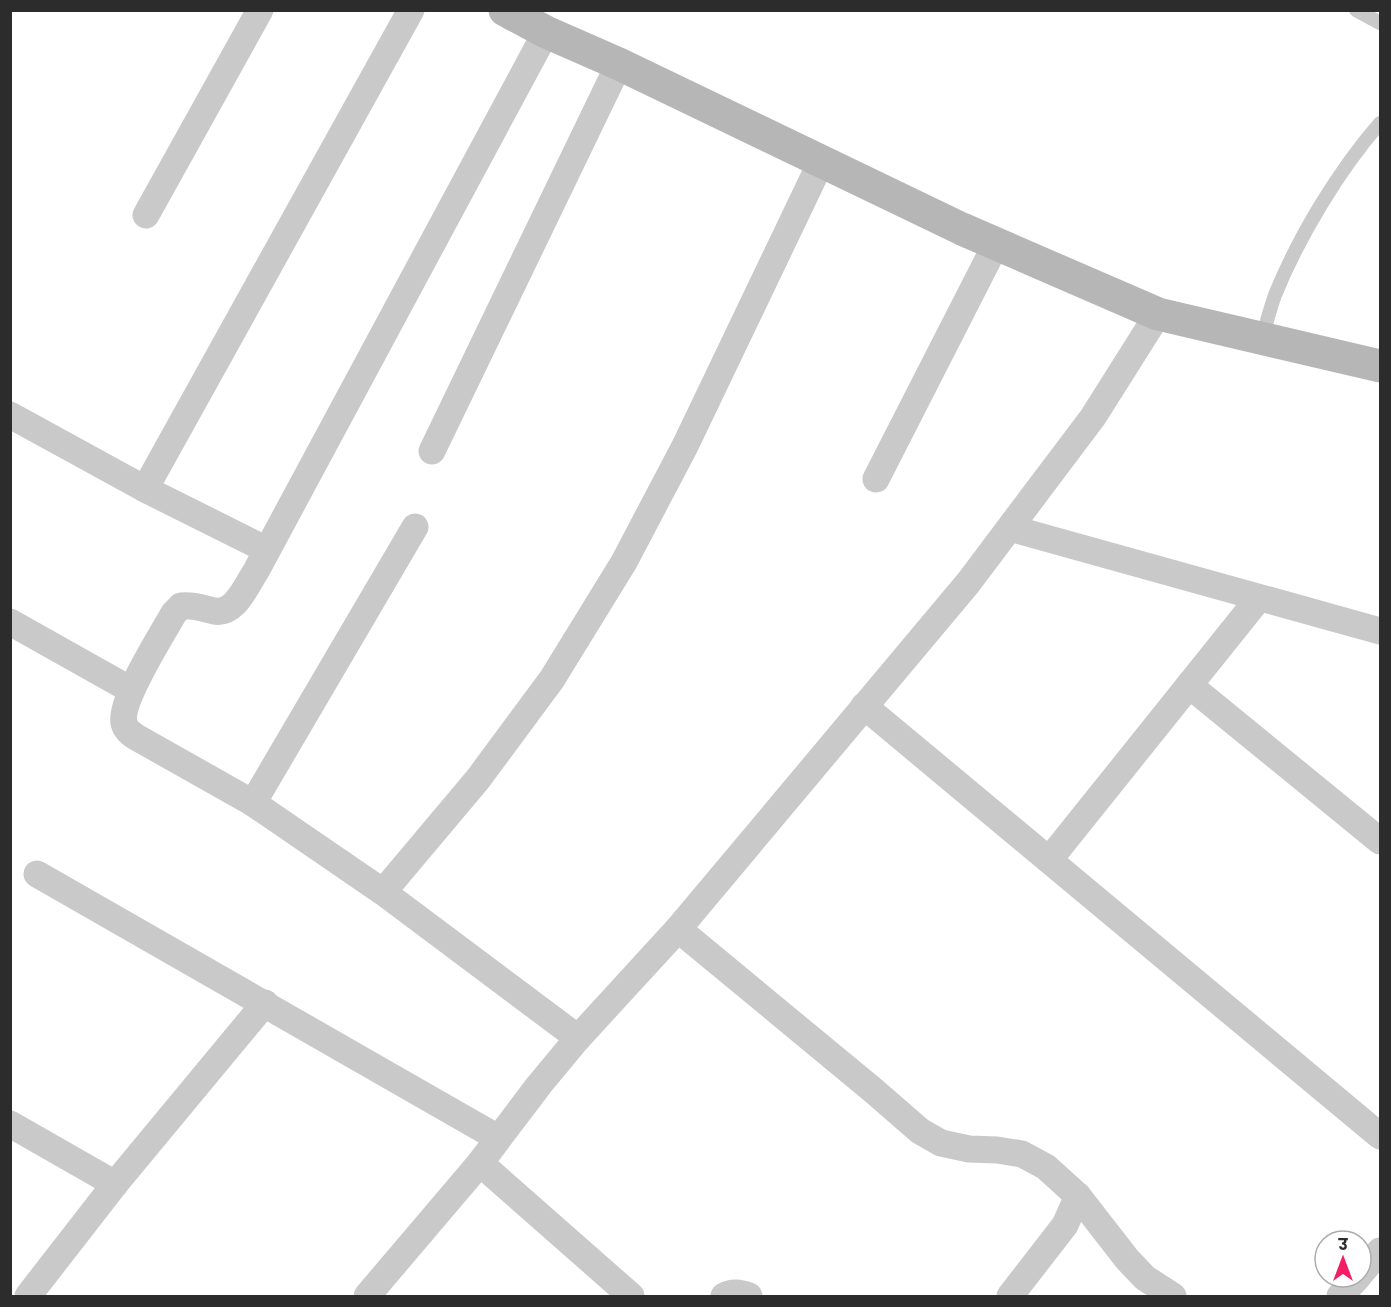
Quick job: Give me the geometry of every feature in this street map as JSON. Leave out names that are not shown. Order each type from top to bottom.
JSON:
[{"type":"street","points":[[146,214],[260,10]]},
{"type":"street","points":[[145,489],[411,10]]},
{"type":"street","points":[[505,10],[546,32],[619,64],[996,244],[1158,314],[1380,366]]},
{"type":"street","points":[[546,32],[267,550],[233,606],[226,611],[216,611],[195,605],[181,606],[174,613],[131,690],[124,711],[124,722],[127,731],[254,803],[383,892],[578,1038]]},
{"type":"street","points":[[432,451],[619,64]]},
{"type":"street","points":[[383,892],[478,779],[552,679],[624,562],[685,446],[821,162]]},
{"type":"street","points":[[876,480],[996,244]]},
{"type":"street","points":[[367,1296],[480,1163],[578,1038],[678,929],[968,583],[1093,417],[1158,314]]},
{"type":"street","points":[[10,415],[145,489],[267,550]]},
{"type":"street","points":[[254,803],[416,527]]},
{"type":"street","points":[[1010,528],[1380,631]]},
{"type":"street","points":[[1049,860],[1259,598]]},
{"type":"street","points":[[10,622],[131,690]]},
{"type":"street","points":[[1189,685],[1380,842]]},
{"type":"street","points":[[864,706],[1380,1136]]},
{"type":"street","points":[[37,874],[498,1138]]},
{"type":"street","points":[[678,929],[874,1090],[920,1131],[941,1143],[969,1149],[1022,1154],[1046,1167],[1078,1196],[1127,1259],[1145,1278],[1173,1296]]},
{"type":"street","points":[[28,1296],[115,1184],[265,1003]]},
{"type":"street","points":[[10,1124],[115,1184]]},
{"type":"street","points":[[480,1163],[631,1296]]},
{"type":"street","points":[[1010,1296],[1065,1225],[1078,1196]]},
{"type":"street","points":[[724,1296],[729,1293],[742,1293],[749,1296]]},
{"type":"lane","points":[[1356,10],[1380,23]]},
{"type":"lane","points":[[1262,339],[1275,296],[1295,251],[1364,141],[1380,123]]}]
